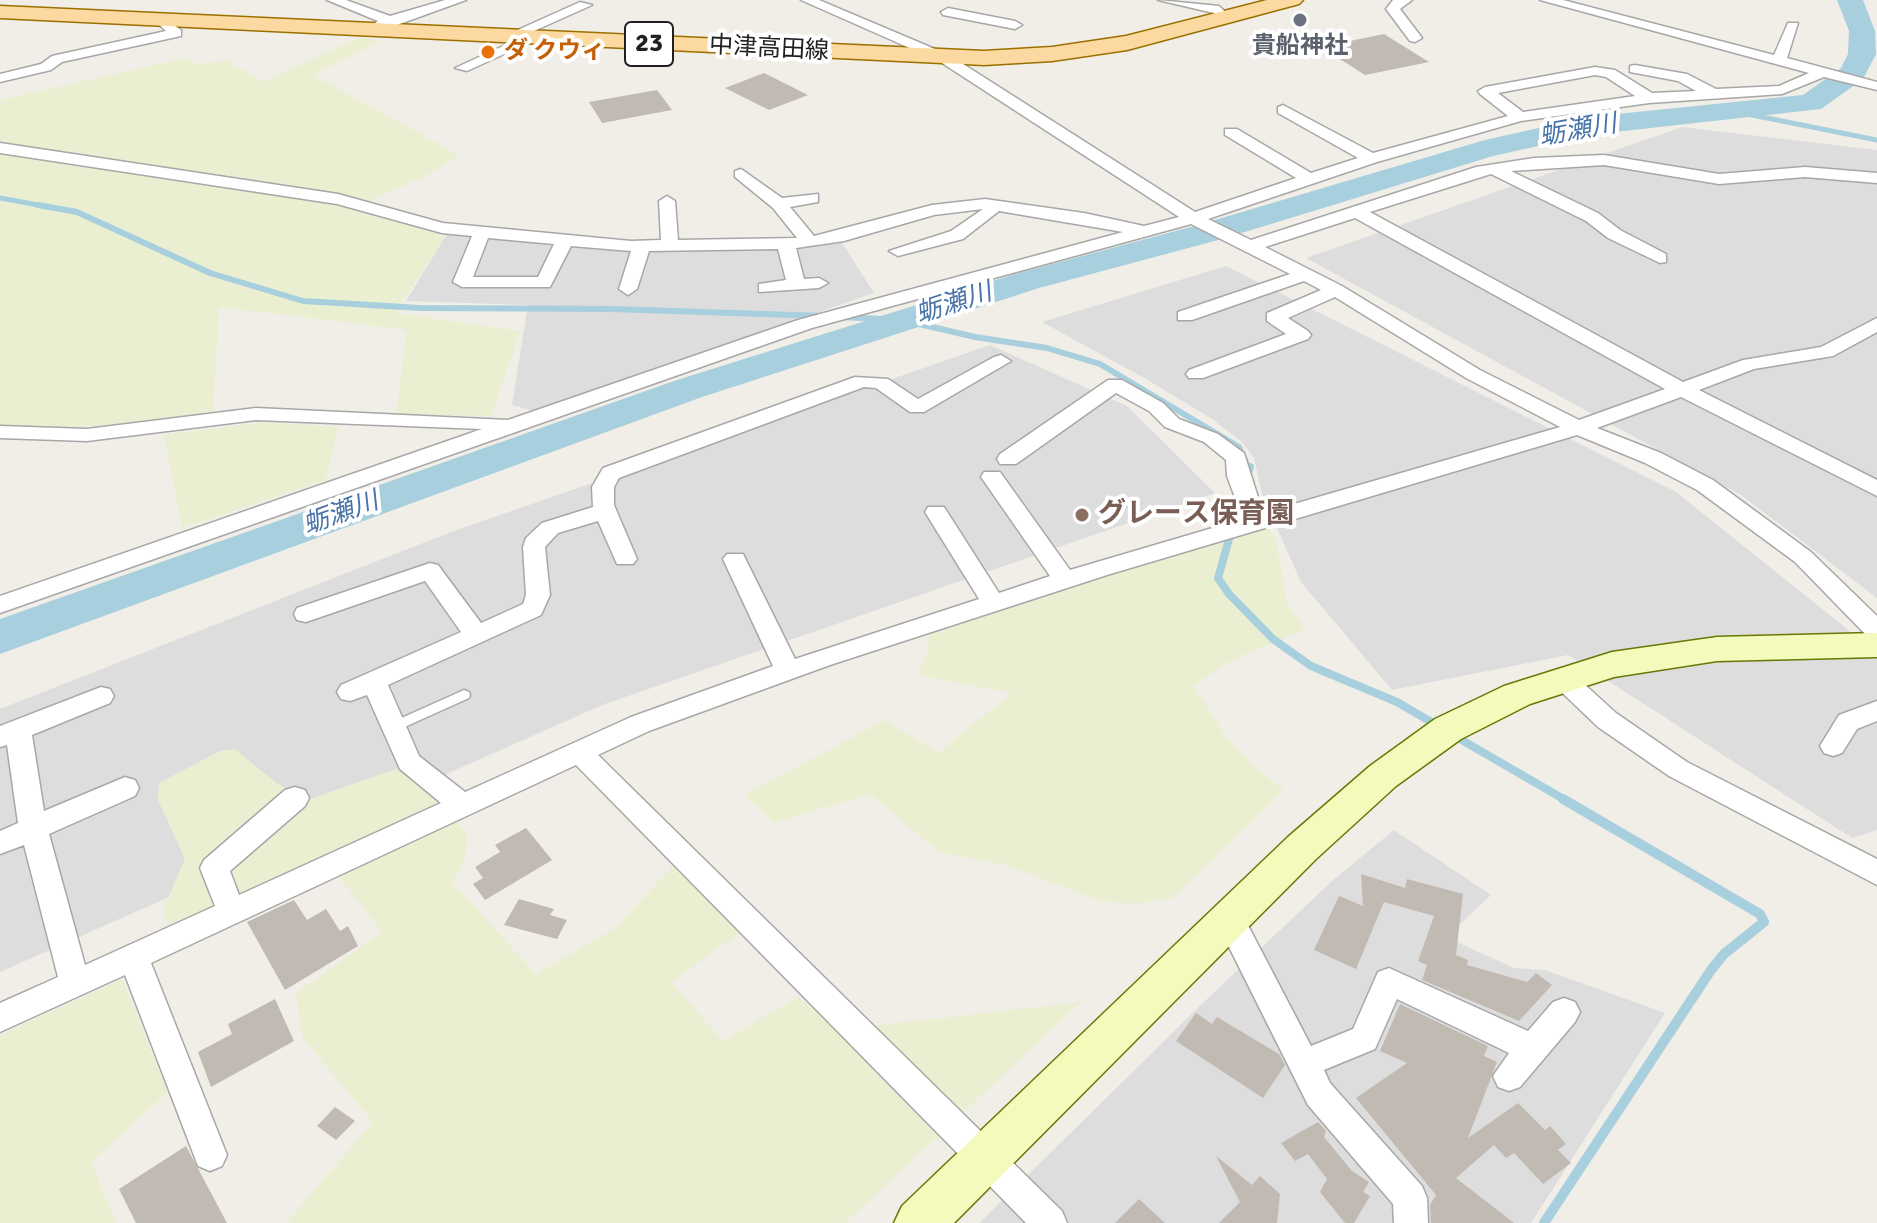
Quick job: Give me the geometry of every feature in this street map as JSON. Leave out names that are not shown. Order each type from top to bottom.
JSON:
[{"type":"main road","name":"中津高田線","points":[[0,12],[380,26],[509,37],[944,58],[1019,57],[1082,50],[1222,9],[1292,0]]},
{"type":"street","points":[[334,0],[380,26],[459,0]]},
{"type":"street","points":[[808,0],[935,29],[1015,25]]},
{"type":"street","points":[[935,29],[958,0]]},
{"type":"street","points":[[1165,0],[1222,9]]},
{"type":"street","points":[[1405,0],[1395,4],[1393,9],[1415,38]]},
{"type":"street","points":[[1547,0],[1877,86]]},
{"type":"street","points":[[509,37],[585,5]]},
{"type":"street","points":[[0,78],[46,67],[57,59],[176,33],[161,20]]},
{"type":"street","points":[[1779,61],[1793,26]]},
{"type":"street","points":[[935,29],[944,58],[1195,219],[1336,290],[1473,374],[1578,428],[1653,458],[1705,485],[1803,557],[1877,631]]},
{"type":"street","points":[[462,68],[533,38]]},
{"type":"street","points":[[1635,69],[1682,77],[1713,94]]},
{"type":"street","points":[[1520,117],[1485,91],[1595,71],[1610,73],[1649,98]]},
{"type":"street","points":[[0,605],[805,324],[1140,231],[1195,219],[1371,159],[1520,117],[1649,98],[1782,90],[1822,72]]},
{"type":"street","points":[[1283,110],[1371,159]]},
{"type":"street","points":[[1277,132],[1308,124]]},
{"type":"street","points":[[1231,132],[1309,179]]},
{"type":"street","points":[[0,148],[338,199],[426,225],[642,246],[810,242],[950,207],[1005,205],[1140,231]]},
{"type":"street","points":[[1248,244],[1492,168],[1564,159],[1604,160],[1719,179],[1805,172],[1877,178]]},
{"type":"street","points":[[1492,168],[1592,217],[1614,234],[1660,258]]},
{"type":"street","points":[[741,174],[753,187],[779,204],[810,242]]},
{"type":"street","points":[[913,253],[957,235],[1005,205],[1025,187]]},
{"type":"street","points":[[931,188],[950,207]]},
{"type":"street","points":[[779,204],[812,198]]},
{"type":"street","points":[[667,201],[670,247]]},
{"type":"street","points":[[1357,212],[1683,390],[1877,489]]},
{"type":"street","points":[[482,232],[462,282],[544,283],[565,240]]},
{"type":"street","points":[[786,244],[796,285]]},
{"type":"street","points":[[628,289],[642,246]]},
{"type":"street","points":[[1185,316],[1306,274]]},
{"type":"street","points":[[765,288],[819,283]]},
{"type":"street","points":[[1196,374],[1301,335],[1274,317],[1336,290]]},
{"type":"street","points":[[0,1018],[640,724],[788,671],[1065,580],[1578,428],[1750,364],[1826,352],[1877,324]]},
{"type":"street","points":[[625,559],[605,511],[603,487],[611,473],[862,381],[881,383],[917,408],[1001,361]]},
{"type":"street","points":[[1008,459],[1115,384],[1156,407],[1172,423],[1211,438],[1236,458],[1238,476],[1256,524]]},
{"type":"street","points":[[0,432],[87,435],[256,414],[511,425]]},
{"type":"street","points":[[992,477],[1065,580]]},
{"type":"street","points":[[462,805],[409,762],[393,727],[361,687],[533,609],[538,595],[534,547],[540,535],[550,528],[605,511]]},
{"type":"street","points":[[936,512],[993,603]]},
{"type":"street","points":[[735,559],[788,671]]},
{"type":"street","points":[[306,614],[430,571],[476,634]]},
{"type":"street","points":[[919,1223],[1359,796],[1429,742],[1482,710],[1562,678],[1612,665],[1701,651],[1877,645]]},
{"type":"street","points":[[1562,678],[1615,726],[1678,769],[1877,873]]},
{"type":"street","points":[[75,984],[9,734],[101,696]]},
{"type":"street","points":[[1833,746],[1848,722],[1877,711]]},
{"type":"street","points":[[579,752],[1050,1223]]},
{"type":"street","points":[[0,843],[125,788]]},
{"type":"street","points":[[231,910],[214,868],[295,798]]},
{"type":"street","points":[[1230,919],[1319,1094],[1410,1198],[1411,1223]]},
{"type":"street","points":[[133,956],[210,1155]]},
{"type":"street","points":[[1302,1064],[1364,1039],[1389,981],[1532,1048]]},
{"type":"street","points":[[1509,1076],[1564,1012]]},
{"type":"lane","points":[[393,727],[464,695]]},
{"type":"shaded area","points":[[1682,127],[1877,150],[1877,598],[1741,495],[1306,258]]},
{"type":"shaded area","points":[[453,232],[650,251],[774,250],[842,243],[874,293],[534,411],[512,405],[528,305],[406,301],[447,234]]},
{"type":"shaded area","points":[[1226,266],[1676,492],[1877,653],[1877,830],[1852,838],[1568,655],[1392,690],[1301,582],[1262,494],[1254,458],[1242,442],[1212,419],[1146,379],[1042,322]]},
{"type":"shaded area","points":[[990,345],[1127,406],[1215,493],[602,705],[0,972],[0,709],[451,532]]},
{"type":"shaded area","points":[[1394,830],[1491,895],[1446,937],[1514,968],[1545,970],[1665,1013],[1531,1223],[979,1223],[1206,1000],[1332,881]]},
{"type":"green space","points":[[360,37],[381,41],[313,75],[459,155],[427,175],[356,207],[447,234],[395,313],[520,331],[491,416],[396,414],[407,330],[219,307],[213,411],[132,423],[36,430],[0,425],[0,100],[186,58],[195,64],[227,61],[264,82]]},
{"type":"green space","points":[[264,422],[338,427],[326,480],[182,528],[164,435]]},
{"type":"green space","points":[[1267,523],[1277,544],[1287,604],[1305,629],[1232,660],[1193,686],[1227,738],[1257,769],[1284,790],[1173,898],[1135,904],[1101,901],[1006,865],[939,852],[870,794],[774,823],[744,795],[885,720],[938,753],[1012,693],[917,675],[927,654],[930,632]]},
{"type":"green space","points":[[235,749],[277,784],[310,799],[396,769],[439,801],[467,835],[465,859],[452,882],[536,974],[615,928],[673,866],[740,933],[671,982],[723,1041],[798,997],[837,1030],[1081,1002],[845,1223],[286,1223],[373,1122],[302,1037],[296,993],[382,932],[324,858],[169,925],[163,910],[185,859],[158,800],[159,783],[220,751]]},
{"type":"green space","points":[[122,979],[168,1092],[91,1162],[116,1223],[0,1223],[0,1035]]},
{"type":"building","points":[[1384,34],[1429,62],[1365,75],[1321,47]]},
{"type":"building","points":[[764,73],[808,95],[769,110],[725,88]]},
{"type":"building","points":[[657,90],[672,110],[602,123],[589,102]]},
{"type":"building","points":[[526,828],[552,860],[485,900],[473,884],[483,878],[475,867],[500,852],[495,845]]},
{"type":"building","points":[[1361,874],[1405,888],[1407,879],[1463,894],[1456,955],[1468,960],[1467,965],[1527,982],[1536,973],[1552,985],[1519,1021],[1422,980],[1427,965],[1418,961],[1434,916],[1384,902],[1356,969],[1314,950],[1339,896],[1363,906]]},
{"type":"building","points":[[519,899],[554,909],[550,915],[567,920],[557,939],[504,925]]},
{"type":"building","points":[[294,900],[307,920],[326,909],[340,931],[348,926],[358,946],[285,990],[247,922]]},
{"type":"building","points":[[275,999],[294,1041],[211,1087],[198,1052],[232,1034],[228,1024]]},
{"type":"building","points":[[1400,1004],[1488,1046],[1484,1056],[1497,1062],[1468,1138],[1518,1103],[1545,1130],[1550,1126],[1566,1144],[1558,1150],[1571,1163],[1543,1184],[1514,1153],[1506,1158],[1494,1145],[1456,1178],[1514,1223],[1431,1223],[1430,1205],[1436,1195],[1356,1098],[1407,1063],[1380,1051]]},
{"type":"building","points":[[1196,1013],[1212,1024],[1217,1017],[1279,1054],[1285,1065],[1263,1098],[1176,1041]]},
{"type":"building","points":[[335,1107],[355,1121],[336,1140],[317,1126]]},
{"type":"building","points":[[1318,1122],[1326,1131],[1324,1137],[1352,1171],[1369,1182],[1363,1192],[1370,1196],[1354,1223],[1345,1223],[1320,1192],[1327,1179],[1308,1154],[1295,1161],[1281,1143]]},
{"type":"building","points":[[186,1146],[227,1223],[136,1223],[119,1189]]},
{"type":"building","points":[[1216,1156],[1252,1185],[1260,1176],[1280,1194],[1277,1223],[1219,1223],[1240,1202]]},
{"type":"building","points":[[1139,1199],[1165,1223],[1115,1223]]},
{"type":"waterway","name":"蛎瀬川","points":[[0,637],[688,389],[1027,281],[1210,232],[1485,149],[1588,126],[1811,103],[1853,73],[1862,54],[1862,31],[1850,0]]},
{"type":"waterway","points":[[1737,112],[1877,140]]},
{"type":"waterway","points":[[0,198],[43,206]]},
{"type":"waterway","points":[[38,205],[43,206]]},
{"type":"waterway","points":[[43,206],[77,212],[210,273],[303,301],[420,308],[612,309],[824,316]]},
{"type":"waterway","points":[[43,206],[49,207]]},
{"type":"waterway","points":[[841,317],[902,320],[975,337],[1047,348],[1100,364],[1239,447],[1249,469]]},
{"type":"waterway","points":[[1247,476],[1250,467]]},
{"type":"waterway","points":[[1241,497],[1218,578],[1229,594],[1273,639],[1311,666],[1397,702],[1438,726]]},
{"type":"waterway","points":[[1453,735],[1567,801]]},
{"type":"waterway","points":[[1544,1223],[1711,970],[1724,954],[1764,922],[1760,914],[1563,799]]},
{"type":"place","name":"貴船神社","points":[[1300,20]]},
{"type":"place","name":"ダ クウィ","points":[[488,52]]},
{"type":"place","name":"グレース保育園","points":[[1082,515]]}]
